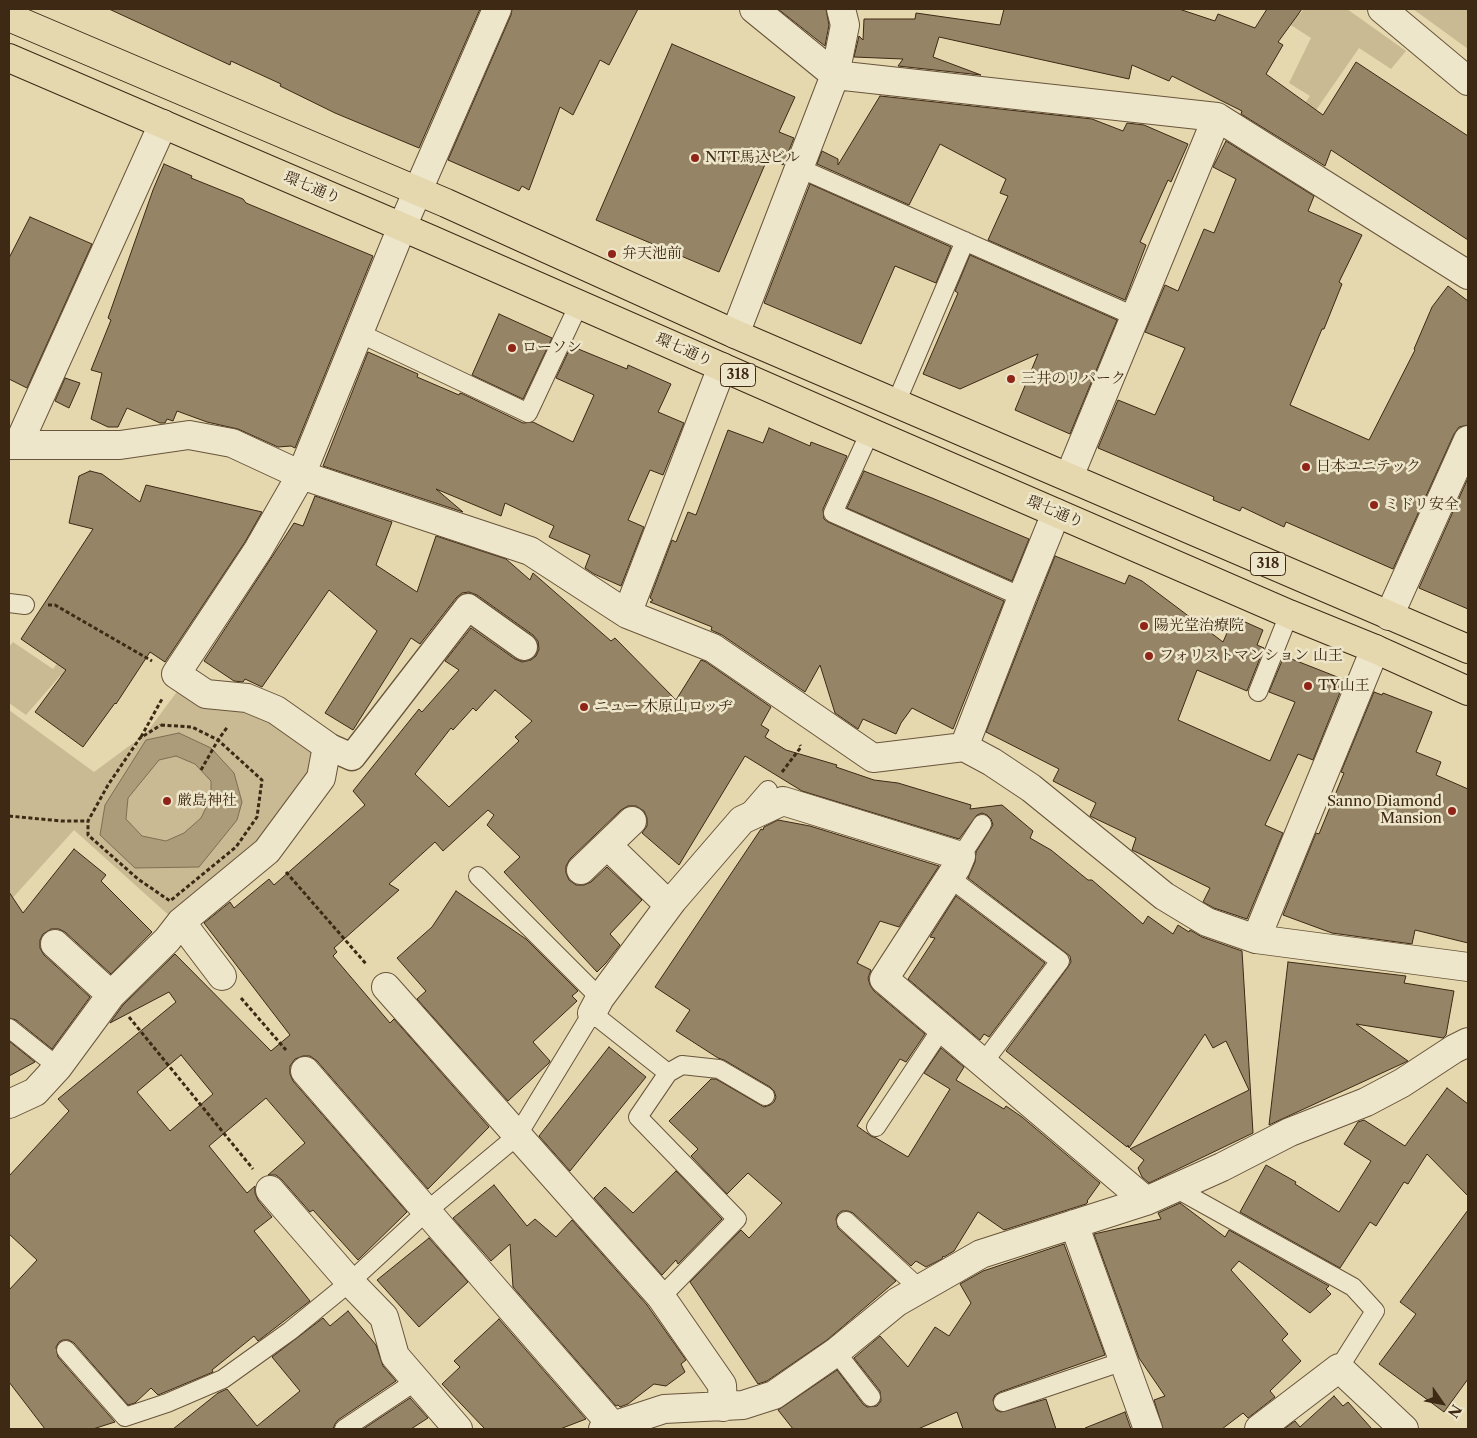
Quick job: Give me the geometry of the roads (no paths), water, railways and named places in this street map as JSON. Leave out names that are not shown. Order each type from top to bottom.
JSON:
[{"type":"main road","name":"318","points":[[9,17],[418,192],[735,334],[1468,649]]},
{"type":"main road","name":"環七通り","points":[[9,58],[402,227],[1289,614],[1375,649],[1468,691]]},
{"type":"street","points":[[497,9],[402,227],[301,475],[258,550],[170,671],[206,694],[247,698],[276,710],[328,746],[352,757],[468,607],[524,648]]},
{"type":"street","points":[[754,9],[835,75],[1217,118],[1468,275]]},
{"type":"street","points":[[735,334],[835,75],[845,25],[841,9]]},
{"type":"street","points":[[1383,9],[1468,81]]},
{"type":"street","points":[[1069,477],[1217,118]]},
{"type":"street","points":[[163,124],[13,445],[120,445],[190,435],[232,443],[301,475],[530,550],[627,614],[713,648],[873,758],[964,747],[992,762],[1031,788],[1164,896],[1207,922],[1256,939],[1468,967]]},
{"type":"street","points":[[627,614],[722,367]]},
{"type":"street","points":[[1389,616],[1468,440]]},
{"type":"street","points":[[964,747],[1056,513]]},
{"type":"street","points":[[1256,939],[1375,649]]},
{"type":"street","points":[[9,1104],[35,1092],[58,1067],[111,995],[167,940],[181,922],[267,851],[321,778],[328,746]]},
{"type":"street","points":[[596,1006],[669,905],[742,820],[783,801],[955,867],[884,979],[1146,1201]]},
{"type":"street","points":[[581,870],[632,820]]},
{"type":"street","points":[[607,845],[669,905]]},
{"type":"street","points":[[181,922],[222,976]]},
{"type":"street","points":[[55,944],[111,995]]},
{"type":"street","points":[[386,988],[661,1297],[722,1385],[723,1407]]},
{"type":"street","points":[[305,1071],[613,1428],[664,1409],[743,1406],[774,1396],[836,1352],[897,1302],[981,1254],[1146,1201],[1222,1167],[1290,1132],[1366,1102],[1402,1083],[1468,1042]]},
{"type":"street","points":[[270,1190],[350,1282],[384,1317],[395,1356],[458,1429]]},
{"type":"street","points":[[1074,1224],[1148,1429]]},
{"type":"street","points":[[1259,1429],[1340,1368],[1404,1429]]},
{"type":"lane","points":[[799,168],[1134,316]]},
{"type":"lane","points":[[896,403],[965,241]]},
{"type":"lane","points":[[359,333],[528,413],[579,304]]},
{"type":"lane","points":[[870,432],[832,513],[1022,597]]},
{"type":"lane","points":[[1258,692],[1289,614]]},
{"type":"lane","points":[[742,820],[768,790]]},
{"type":"lane","points":[[982,824],[955,867],[1060,961],[983,1063]]},
{"type":"lane","points":[[478,876],[596,1006],[668,1073]]},
{"type":"lane","points":[[66,1350],[125,1417],[168,1403],[223,1379],[290,1330],[350,1282],[427,1211],[517,1136],[596,1006]]},
{"type":"lane","points":[[9,1028],[58,1067]]},
{"type":"lane","points":[[876,1127],[942,1028]]},
{"type":"lane","points":[[661,1297],[738,1219],[638,1117],[668,1073],[682,1065],[719,1069],[765,1096]]},
{"type":"lane","points":[[1175,1188],[1353,1287],[1375,1311],[1340,1368]]},
{"type":"lane","points":[[846,1220],[920,1289]]},
{"type":"lane","points":[[836,1352],[871,1397]]},
{"type":"lane","points":[[1003,1402],[1124,1361]]},
{"type":"lane","points":[[344,1429],[416,1381]]},
{"type":"place","name":"NTT馬込ビル","points":[[695,158]]},
{"type":"place","name":"弁天池前","points":[[612,254]]},
{"type":"place","name":"ローソン","points":[[512,348]]},
{"type":"place","name":"三井のリパーク","points":[[1011,379]]},
{"type":"place","name":"日本ユニテック","points":[[1306,467]]},
{"type":"place","name":"ミドリ安全","points":[[1374,505]]},
{"type":"place","name":"陽光堂治療院","points":[[1144,626]]},
{"type":"place","name":"フォリストマンション 山王","points":[[1149,656]]},
{"type":"place","name":"TY山王","points":[[1308,686]]},
{"type":"place","name":"ニュー 木原山ロッヂ","points":[[584,707]]},
{"type":"place","name":"厳島神社","points":[[167,801]]},
{"type":"place","name":"Sanno Diamond Mansion","points":[[1452,811]]}]
